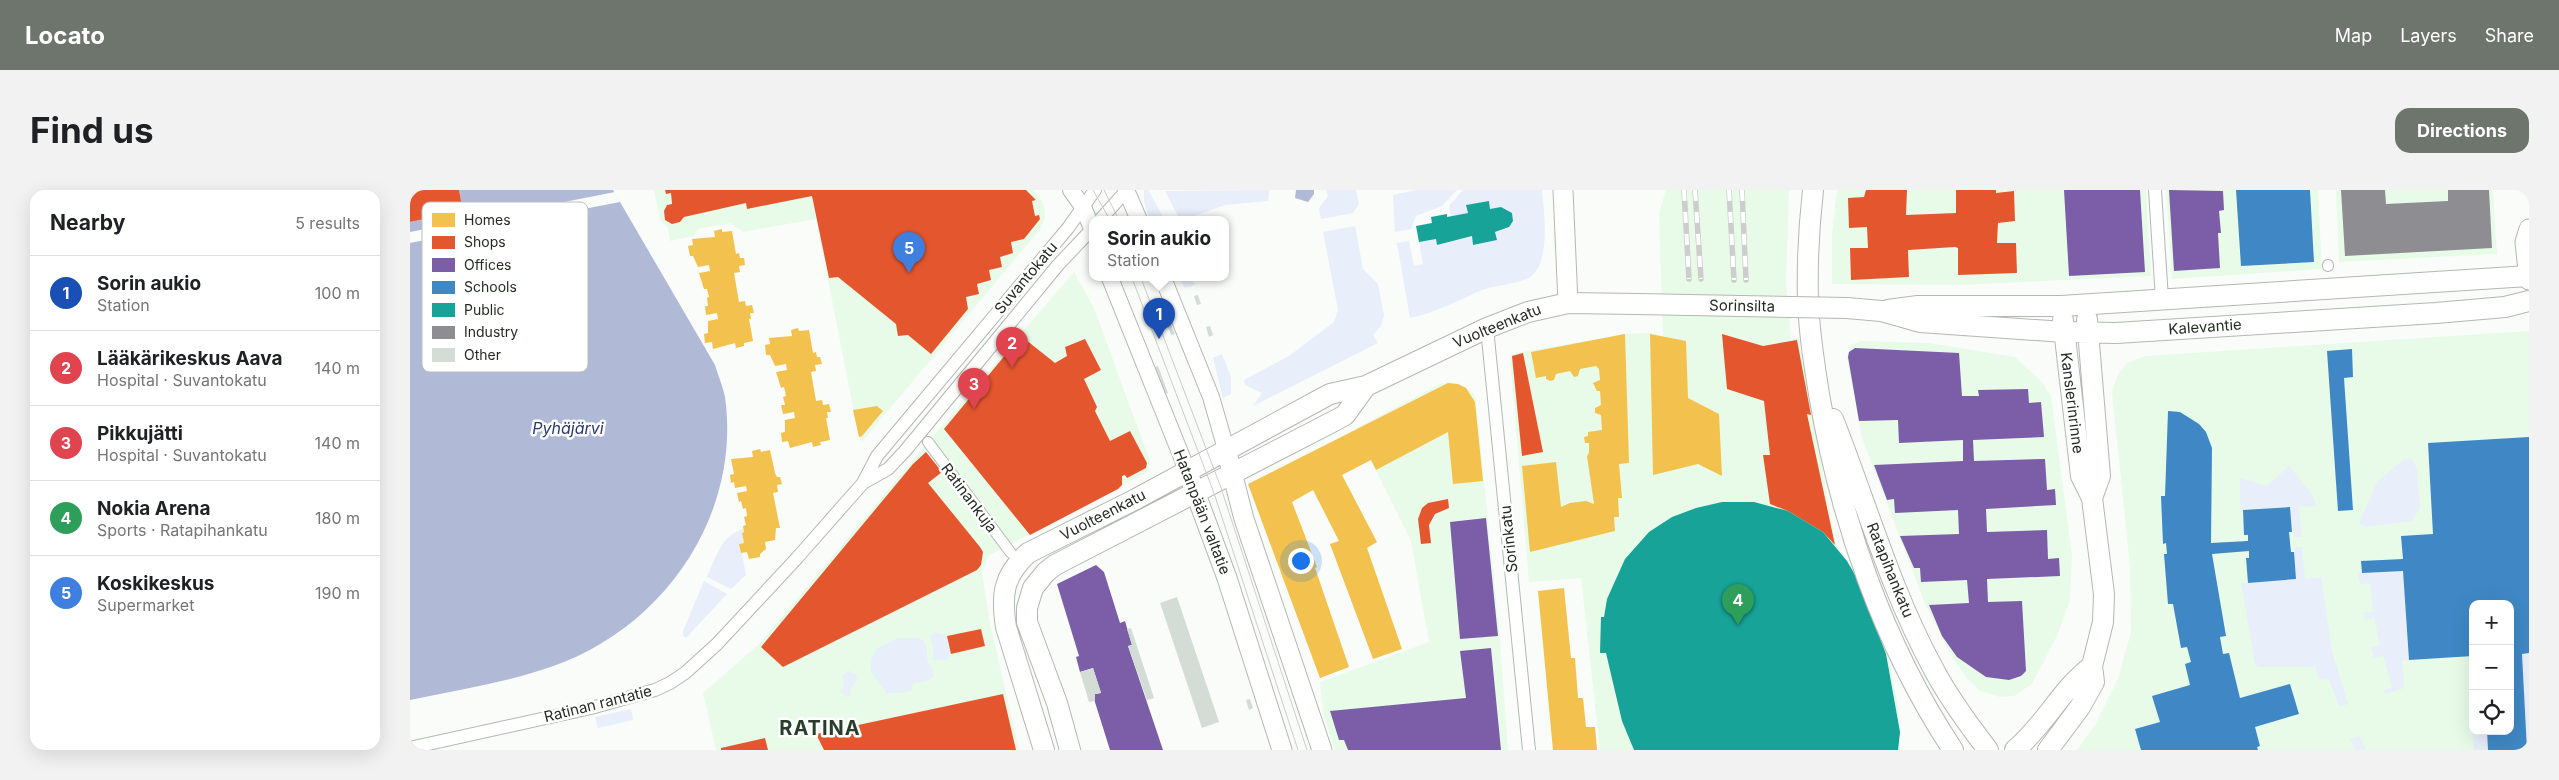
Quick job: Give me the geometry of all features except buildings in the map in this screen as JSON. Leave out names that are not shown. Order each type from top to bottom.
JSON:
[{"type":"main road","points":[[1563,190],[1568,303]]},
{"type":"main road","name":"Ratapihankatu","points":[[1813,190],[1808,300],[1826,436],[1840,496],[1860,560],[1910,677],[1953,750]]},
{"type":"main road","points":[[2529,229],[2526,242],[2529,278]]},
{"type":"main road","name":"Kalevantie","points":[[1881,311],[1918,306],[2062,306],[2529,278]]},
{"type":"main road","name":"Kalevantie","points":[[1847,308],[1881,311],[1920,322],[2088,333],[2436,313],[2505,306],[2529,301]]},
{"type":"main road","name":"Vuolteenkatu","points":[[1044,750],[1006,627],[1004,590],[1016,564],[1028,553],[1136,500],[1187,470],[1330,394],[1366,386],[1487,328],[1528,312],[1568,303],[1637,304]]},
{"type":"main road","name":"Sorinsilta","points":[[1637,304],[1847,308]]},
{"type":"main road","name":"Kanslerinrinne","points":[[2086,304],[2100,476],[2092,498]]},
{"type":"main road","name":"Kanslerinrinne","points":[[2048,750],[2080,707],[2094,682],[2092,666],[2104,622],[2105,605],[2092,498],[2082,476],[2062,306]]},
{"type":"main road","name":"Ratapihankatu","points":[[1817,378],[1892,578],[1919,640],[1948,694],[1988,750]]},
{"type":"main road","name":"Vuolteenkatu","points":[[1070,750],[1057,702],[1027,622],[1027,608],[1033,588],[1055,565],[1345,415],[1366,386]]},
{"type":"main road","points":[[1226,449],[1234,474],[1244,519],[1322,750]]},
{"type":"main road","name":"Hatanpään valtatie","points":[[1187,470],[1227,578],[1282,750]]},
{"type":"main road","points":[[2015,750],[2049,716],[2077,677],[2092,666]]},
{"type":"street","points":[[1071,190],[1089,218]]},
{"type":"street","name":"Suvantokatu","points":[[797,558],[863,483],[877,456],[1068,228],[1095,190]]},
{"type":"street","points":[[1126,190],[1137,216]]},
{"type":"street","name":"Suvantokatu","points":[[1104,216],[1126,190]]},
{"type":"street","points":[[2155,190],[2162,300]]},
{"type":"street","name":"Suvantokatu","points":[[863,483],[888,469],[899,457],[1058,265],[1089,232]]},
{"type":"street","name":"Hatanpään valtatie","points":[[1111,281],[1187,470]]},
{"type":"street","points":[[1164,281],[1211,397],[1226,449]]},
{"type":"street","name":"Sorinkatu","points":[[1487,328],[1530,750]]},
{"type":"street","name":"Ratinankuja","points":[[928,442],[1011,553]]},
{"type":"street","name":"Ratinan rantatie","points":[[410,748],[591,708],[655,690],[670,683],[685,674],[717,644],[797,558]]},
{"type":"shaded area","points":[[654,190],[1033,190],[1042,201],[1045,218],[1041,228],[862,442],[859,437],[816,219],[743,232],[730,223],[698,229],[694,236],[670,241],[668,228],[660,220]]},
{"type":"shaded area","points":[[1144,190],[1148,190],[1163,216],[1149,216],[1144,201]]},
{"type":"shaded area","points":[[1269,190],[1268,201],[1225,205],[1194,216],[1178,216],[1165,191]]},
{"type":"shaded area","points":[[1326,190],[1356,190],[1359,204],[1353,213],[1321,219],[1319,208],[1328,196]]},
{"type":"shaded area","points":[[1416,190],[1457,190],[1442,206],[1416,216],[1411,229],[1395,232],[1393,195]]},
{"type":"shaded area","points":[[1463,190],[1542,190],[1545,225],[1540,264],[1534,273],[1526,279],[1482,290],[1438,310],[1410,318],[1397,243],[1409,241],[1414,266],[1423,264],[1419,242],[1436,239],[1437,245],[1472,236],[1474,245],[1496,240],[1495,232],[1505,230],[1513,221],[1512,213],[1501,207],[1490,209],[1489,201],[1467,205],[1468,213],[1451,216],[1449,206]]},
{"type":"shaded area","points":[[1666,190],[1789,190],[1786,281],[1791,339],[1799,338],[1836,546],[1859,580],[1887,653],[1898,705],[1900,750],[1600,750],[1581,578],[1529,582],[1510,357],[1512,354],[1624,334],[1650,333],[1663,336],[1659,213]]},
{"type":"shaded area","points":[[1837,190],[2146,190],[2151,276],[1959,285],[1832,284],[1832,233]]},
{"type":"shaded area","points":[[2166,190],[2318,190],[2322,269],[2172,279]]},
{"type":"shaded area","points":[[2336,190],[2493,190],[2497,254],[2339,262]]},
{"type":"shaded area","points":[[1355,226],[1363,269],[1378,284],[1384,315],[1381,326],[1373,335],[1378,343],[1253,406],[1262,393],[1245,385],[1244,380],[1289,356],[1334,322],[1338,310],[1323,232]]},
{"type":"shaded area","points":[[1074,272],[1094,308],[1150,461],[1147,472],[988,556],[982,573],[990,623],[1019,750],[716,750],[703,693],[759,644],[928,442]]},
{"type":"shaded area","points":[[1181,281],[1193,281],[1195,285],[1185,288]]},
{"type":"shaded area","points":[[2529,331],[2529,750],[2077,750],[2095,725],[2118,679],[2131,632],[2130,567],[2112,392],[2118,374],[2127,363],[2146,356]]},
{"type":"shaded area","points":[[1861,341],[1929,343],[2015,357],[2042,382],[2051,396],[2072,555],[2070,600],[2057,636],[2032,684],[2014,696],[2000,697],[1980,691],[1966,677],[1952,657],[1925,604],[1862,438],[1847,358],[1851,345]]},
{"type":"shaded area","points":[[1222,354],[1231,377],[1231,394],[1223,398],[1213,358]]},
{"type":"shaded area","points":[[1448,382],[1465,387],[1474,394],[1476,400],[1500,640],[1508,750],[1335,750],[1323,714],[1320,682],[1429,642],[1411,541],[1355,429],[1440,384]]},
{"type":"shaded area","points":[[2404,459],[2412,459],[2417,469],[2420,508],[2412,521],[2365,527],[2359,523],[2377,482]]},
{"type":"shaded area","points":[[2289,466],[2311,493],[2317,506],[2299,507],[2302,537],[2294,537],[2290,507],[2240,509],[2240,478],[2267,486]]},
{"type":"shaded area","points":[[743,529],[744,543],[740,544],[746,575],[731,589],[707,577],[724,542]]},
{"type":"shaded area","points":[[2294,547],[2302,547],[2305,579],[2321,577],[2332,651],[2348,704],[2339,706],[2329,680],[2319,679],[2315,667],[2259,667],[2255,664],[2241,583],[2295,579]]},
{"type":"shaded area","points":[[2403,571],[2409,660],[2402,661],[2404,688],[2385,694],[2384,690],[2392,687],[2383,655],[2374,658],[2371,647],[2380,645],[2374,618],[2365,620],[2364,613],[2373,611],[2370,583],[2360,584],[2358,573]]},
{"type":"shaded area","points":[[704,581],[727,594],[686,638],[683,636],[683,631]]},
{"type":"shaded area","points":[[934,632],[947,636],[951,654],[947,660],[933,660],[933,647],[930,637]]},
{"type":"shaded area","points":[[898,638],[918,638],[924,642],[927,647],[927,659],[934,676],[927,681],[913,683],[912,690],[910,691],[887,694],[871,672],[871,659],[877,649]]},
{"type":"shaded area","points":[[2529,653],[2529,750],[2527,750],[2522,654]]},
{"type":"shaded area","points":[[849,671],[856,674],[857,681],[850,689],[851,695],[845,697],[841,691],[844,686],[842,676]]},
{"type":"shaded area","points":[[631,709],[633,720],[598,728],[595,717]]},
{"type":"shaded area","points":[[2473,735],[2487,735],[2488,750],[2474,750]]},
{"type":"shaded area","points":[[2359,736],[2366,750],[2355,750],[2350,739]]},
{"type":"water","name":"Pyhäjärvi","points":[[459,190],[613,190],[715,365],[725,397],[727,439],[721,481],[709,520],[690,556],[665,590],[636,619],[602,643],[546,669],[488,684],[410,700],[410,222],[422,220],[422,372],[588,372],[588,202],[461,202]]},
{"type":"water","points":[[1296,190],[1314,190],[1314,194],[1308,202],[1295,198]]},
{"type":"pier","points":[[615,192],[620,202],[588,208],[588,202],[564,202]]},
{"type":"pier","points":[[422,230],[422,241],[410,243],[410,232]]},
{"type":"tram line","points":[[1093,190],[1108,216]]},
{"type":"tram line","points":[[1104,190],[1117,216]]},
{"type":"tram line","points":[[1133,281],[1214,493],[1298,750]]},
{"type":"tram line","points":[[1142,281],[1220,485],[1307,750]]},
{"type":"railway","points":[[1684,190],[1689,279]]},
{"type":"railway","points":[[1695,190],[1701,279]]},
{"type":"railway","points":[[1729,190],[1734,280]]},
{"type":"railway","points":[[1742,190],[1746,280]]},
{"type":"place","name":"Koskikeskus","points":[[909,273]]},
{"type":"place","name":"Sorin aukio","points":[[1159,339]]},
{"type":"place","name":"Lääkärikeskus Aava","points":[[1012,368]]},
{"type":"place","name":"Pikkujätti","points":[[974,409]]},
{"type":"place","name":"Nokia Arena","points":[[1738,625]]},
{"type":"district","name":"RATINA","points":[[820,728]]}]
